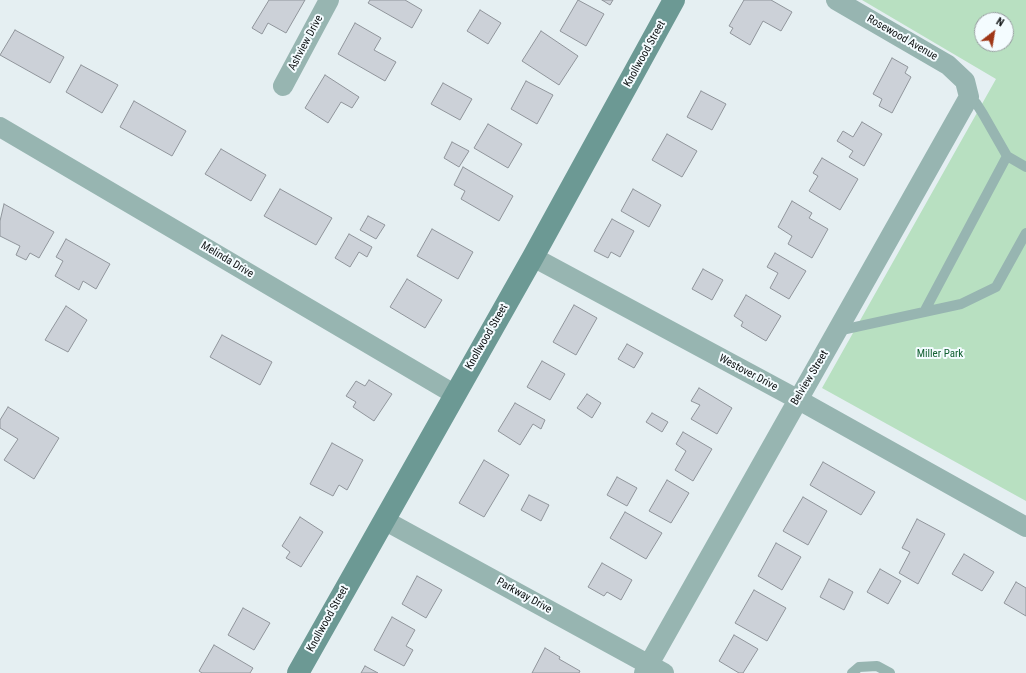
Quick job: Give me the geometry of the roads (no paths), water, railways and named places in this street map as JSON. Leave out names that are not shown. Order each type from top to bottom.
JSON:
[{"type":"main road","name":"Knollwood Street","points":[[298,673],[454,394],[533,257],[674,0]]},
{"type":"street","name":"Ashview Drive","points":[[283,86],[329,0]]},
{"type":"street","name":"Rosewood Avenue","points":[[836,0],[948,65],[967,89]]},
{"type":"street","name":"Belview Street","points":[[652,670],[797,400],[837,331],[967,89]]},
{"type":"street","name":"Melinda Drive","points":[[0,127],[454,394]]},
{"type":"street","name":"Westover Drive","points":[[533,257],[797,400],[1026,527]]},
{"type":"street","name":"Parkway Drive","points":[[384,520],[652,670]]},
{"type":"lane","points":[[967,89],[983,114],[1006,156],[1026,167]]},
{"type":"lane","points":[[924,312],[1006,156]]},
{"type":"lane","points":[[837,331],[961,304],[996,287],[1026,233]]},
{"type":"lane","points":[[852,673],[859,667],[877,666],[890,673]]},
{"type":"park label","name":"Miller Park","points":[[940,354]]}]
